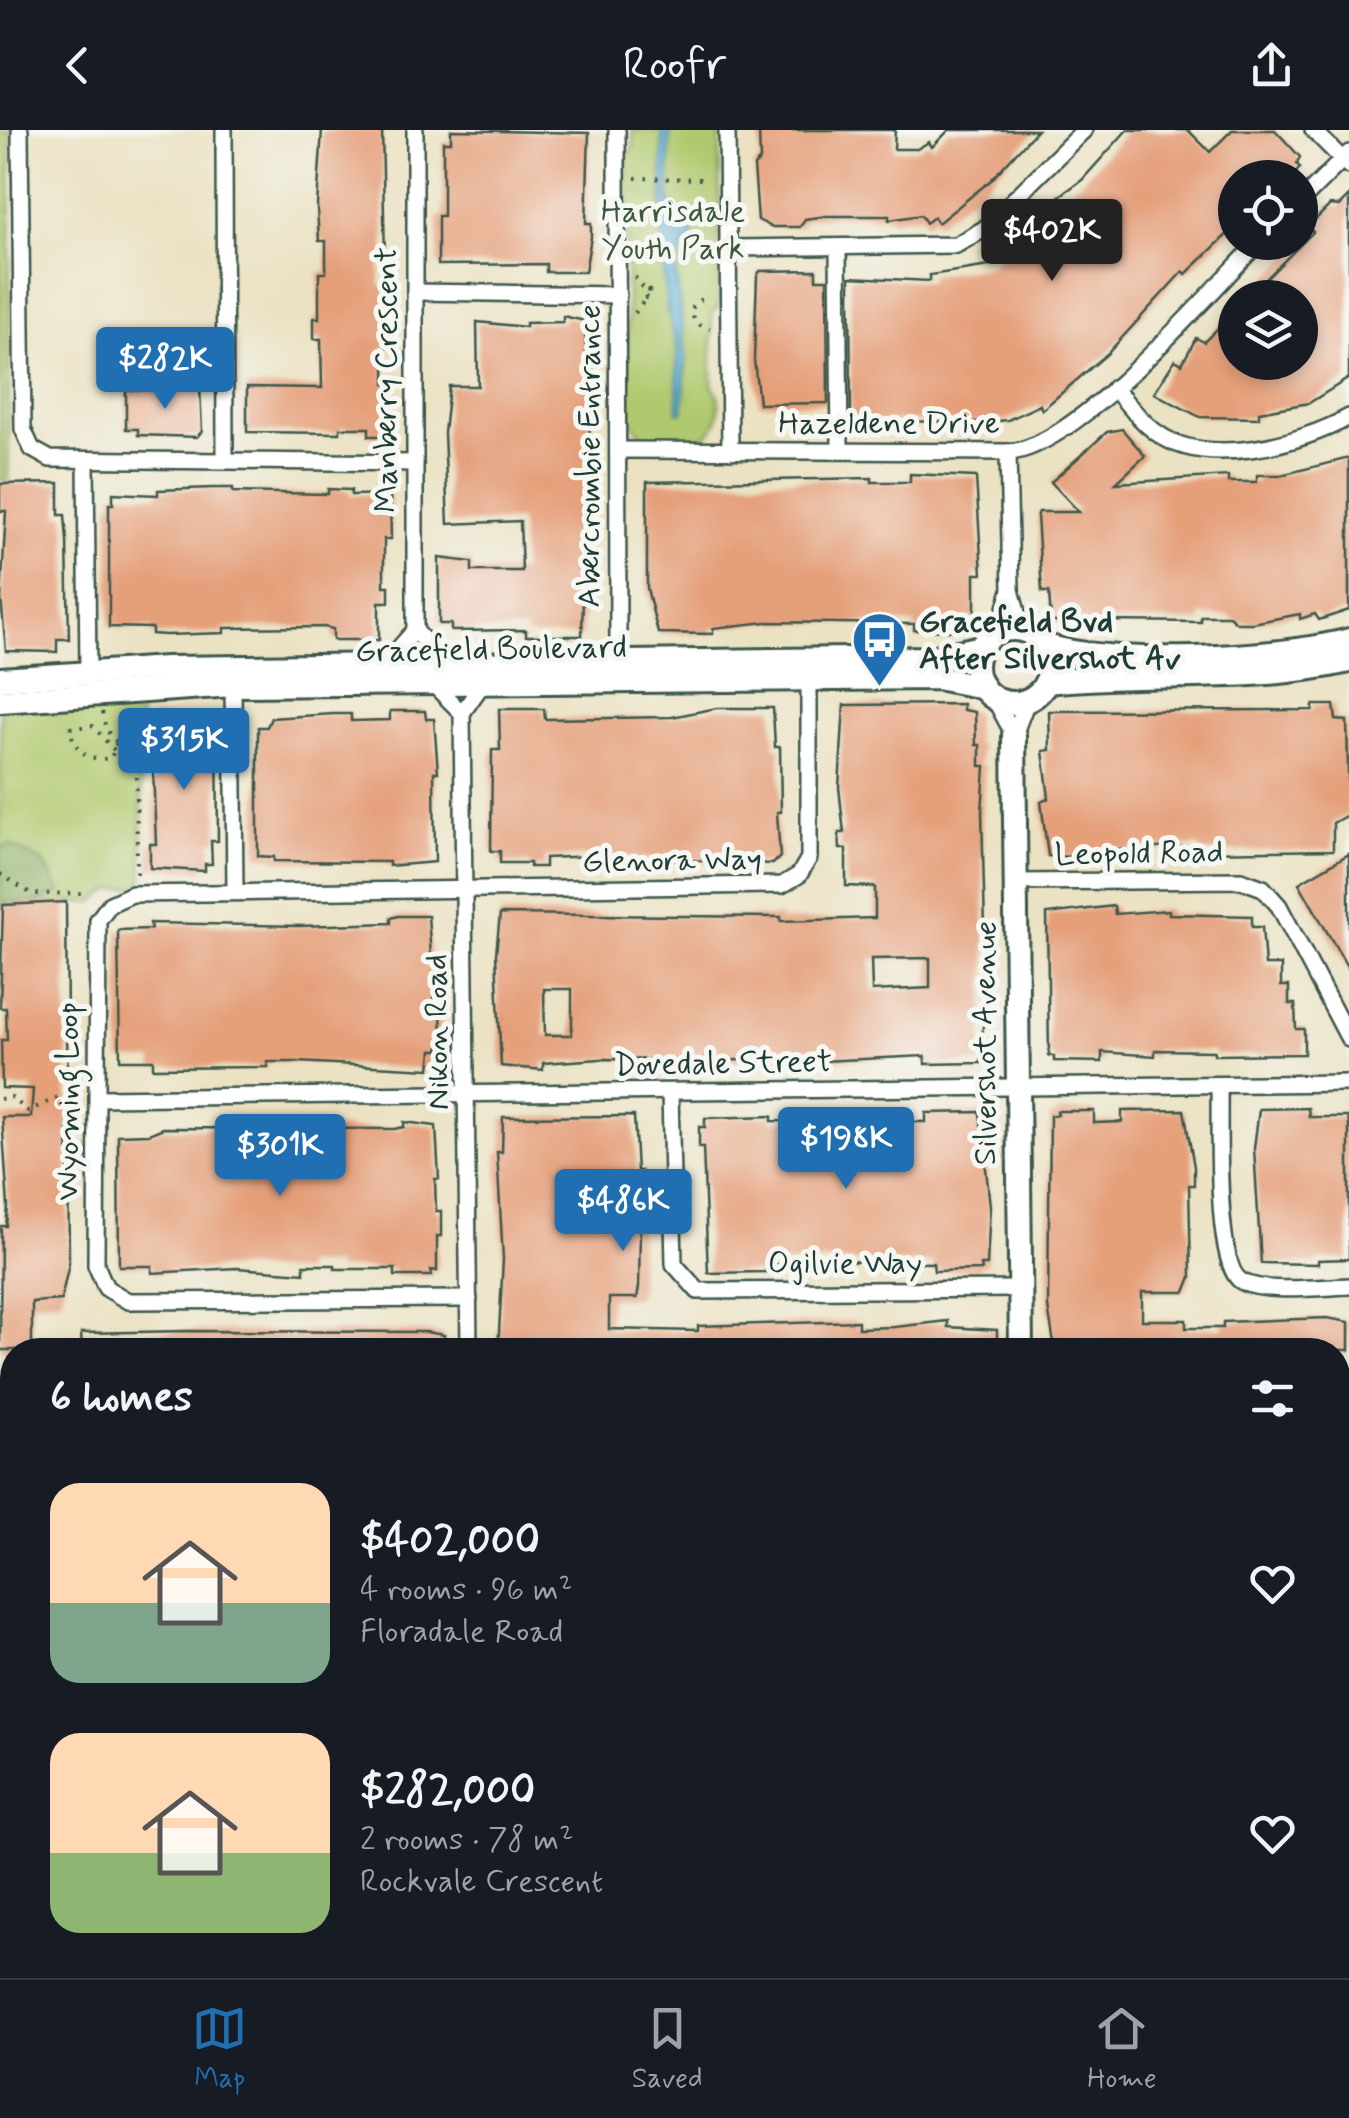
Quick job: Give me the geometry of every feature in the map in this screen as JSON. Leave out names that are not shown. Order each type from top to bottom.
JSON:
[{"type":"street","points":[[20,130],[24,437],[46,458],[415,463]]},
{"type":"street","points":[[224,130],[225,460]]},
{"type":"street","name":"Manberry Crescent","points":[[414,130],[415,630]]},
{"type":"street","name":"Abercrombie Entrance","points":[[617,130],[618,662]]},
{"type":"street","points":[[727,130],[730,450]]},
{"type":"street","points":[[728,248],[928,248],[968,241],[1084,130]]},
{"type":"street","points":[[1313,130],[1347,160],[1318,186]]},
{"type":"street","points":[[838,248],[840,451]]},
{"type":"street","name":"Hazeldene Drive","points":[[618,450],[1008,452],[1035,448],[1114,388],[1242,260]]},
{"type":"street","points":[[415,292],[618,296]]},
{"type":"street","points":[[1114,388],[1158,434],[1193,448],[1282,445],[1316,436],[1349,417]]},
{"type":"street","points":[[1008,452],[1011,590],[1001,637],[977,667],[989,692],[1004,702],[1027,700],[1046,682],[1050,664],[1043,645]]},
{"type":"street","points":[[86,460],[88,674]]},
{"type":"street","points":[[386,663],[415,630],[462,713],[483,684]]},
{"type":"street","points":[[1001,637],[1072,654],[1119,657],[1264,654],[1349,640]]},
{"type":"street","name":"Gracefield Boulevard","points":[[0,702],[618,662],[931,658],[1001,637]]},
{"type":"street","points":[[1046,682],[1118,675],[1261,674],[1349,660]]},
{"type":"street","name":"Gracefield Boulevard","points":[[0,679],[386,663],[483,684],[937,678],[989,692]]},
{"type":"street","name":"Glenora Way","points":[[464,892],[777,886],[790,881],[809,858],[809,679]]},
{"type":"street","points":[[234,685],[236,892]]},
{"type":"street","name":"Silvershot Avenue","points":[[989,692],[1014,735]]},
{"type":"street","name":"Silvershot Avenue","points":[[1021,1338],[1014,735],[1027,700]]},
{"type":"street","name":"Nikon Road","points":[[462,713],[469,1338]]},
{"type":"street","name":"Leopold Road","points":[[1018,882],[1241,880],[1258,885],[1279,906],[1349,1040]]},
{"type":"street","name":"Wyoming Loop","points":[[464,892],[132,894],[116,900],[103,912],[94,934],[98,1098],[96,1265],[98,1278],[114,1296],[128,1302],[469,1300]]},
{"type":"street","name":"Dovedale Street","points":[[98,1098],[1349,1083]]},
{"type":"street","points":[[1219,1085],[1223,1242],[1230,1272],[1243,1282],[1261,1287],[1349,1286]]},
{"type":"street","name":"Ogilvie Way","points":[[670,1092],[673,1257],[675,1269],[692,1287],[715,1293],[1021,1289]]},
{"type":"path","points":[[638,178],[704,178]]},
{"type":"path","points":[[636,277],[645,294]]},
{"type":"path","points":[[636,294],[645,294]]},
{"type":"path","points":[[636,313],[645,294]]},
{"type":"path","points":[[701,299],[692,308],[692,316],[700,326],[710,328]]},
{"type":"path","points":[[102,712],[106,730],[117,742],[144,743]]},
{"type":"path","points":[[136,714],[141,790],[138,876]]},
{"type":"path","points":[[114,750],[92,726],[70,728],[83,754],[102,760],[111,758],[114,750],[117,742]]},
{"type":"path","points":[[0,874],[32,894],[83,893]]},
{"type":"path","points":[[0,1098],[10,1097],[28,1110],[61,1096],[84,1121]]},
{"type":"green space","points":[[0,130],[11,130],[8,480],[0,480]]},
{"type":"green space","name":"Harrisdale Youth Park","points":[[633,130],[720,130],[719,306],[712,313],[712,385],[719,408],[711,430],[694,441],[647,441],[628,418],[626,155],[633,148]]},
{"type":"green space","points":[[139,700],[143,880],[138,886],[111,890],[94,902],[0,903],[0,708]]},
{"type":"green space","points":[[10,845],[44,863],[61,893],[34,902],[0,903],[0,848]]},
{"type":"water","points":[[662,130],[670,130],[669,201],[694,233],[681,252],[676,274],[686,356],[683,412],[678,413],[677,345],[667,310],[663,259]]},
{"type":"building","points":[[322,130],[382,130],[385,258],[380,258],[380,286],[386,286],[385,384],[391,384],[392,431],[385,431],[385,436],[369,436],[369,428],[340,428],[340,433],[247,432],[247,387],[322,388],[321,339],[314,339],[314,318],[319,318],[319,273],[326,273],[326,241],[319,241],[317,206]]},
{"type":"building","points":[[451,130],[589,133],[586,223],[591,223],[591,237],[585,272],[546,272],[546,264],[438,265],[438,216],[443,216],[443,142],[451,142]]},
{"type":"building","points":[[759,130],[895,130],[894,149],[917,149],[929,142],[932,147],[949,130],[1037,130],[990,181],[938,223],[934,217],[926,223],[921,215],[889,220],[889,216],[827,216],[805,219],[800,227],[772,227],[758,220],[754,166],[760,160]]},
{"type":"building","points":[[1127,130],[1188,130],[1210,152],[1232,130],[1275,130],[1300,157],[1218,160],[1218,243],[1186,274],[1183,271],[1108,353],[1042,410],[1040,405],[1008,420],[987,422],[851,421],[850,277],[930,281],[930,275],[989,266],[1052,211],[1051,202],[1082,180]]},
{"type":"building","points":[[1349,196],[1349,378],[1309,403],[1259,412],[1259,418],[1200,417],[1154,393],[1175,360],[1182,364],[1196,338],[1204,342],[1218,328],[1218,380],[1318,380],[1318,280],[1265,280],[1285,260],[1318,260],[1318,217],[1330,205],[1339,206]]},
{"type":"building","points":[[816,270],[816,279],[827,279],[828,403],[759,404],[754,360],[757,276],[760,271]]},
{"type":"building","points":[[563,316],[585,321],[586,364],[593,364],[586,494],[590,544],[585,544],[585,582],[590,582],[590,596],[583,596],[582,636],[526,636],[526,630],[451,631],[451,624],[439,624],[439,558],[472,562],[472,571],[522,571],[520,521],[448,524],[444,433],[449,386],[478,386],[477,322],[526,327],[526,323],[563,322]]},
{"type":"building","points":[[151,386],[200,388],[202,431],[197,437],[138,435],[138,429],[126,429],[126,390],[151,390]]},
{"type":"building","points":[[1122,429],[1145,456],[1116,483],[1228,476],[1228,482],[1257,482],[1257,475],[1281,475],[1349,458],[1349,610],[1319,620],[1315,614],[1300,619],[1300,614],[1253,623],[1237,623],[1229,616],[1201,616],[1201,622],[1107,621],[1107,628],[1061,629],[1060,622],[1051,622],[1049,592],[1042,592],[1037,516],[1039,512],[1079,512],[1051,482],[1107,432]]},
{"type":"building","points":[[910,474],[976,477],[982,574],[975,574],[975,619],[968,619],[968,631],[914,630],[914,624],[766,622],[713,628],[713,634],[658,633],[647,588],[647,482],[872,478],[872,482],[910,482]]},
{"type":"building","points":[[59,483],[59,515],[65,515],[67,541],[69,639],[57,639],[57,652],[6,651],[1,598],[6,511],[0,511],[0,484]]},
{"type":"building","points":[[233,488],[233,492],[328,494],[328,489],[351,490],[351,495],[390,494],[391,539],[384,539],[384,586],[389,586],[389,602],[379,602],[379,640],[333,640],[333,629],[324,627],[224,628],[224,633],[166,635],[152,634],[152,628],[109,627],[109,504],[113,504],[113,493],[158,495],[158,490]]},
{"type":"building","points":[[963,704],[963,710],[975,712],[976,745],[980,745],[980,766],[985,766],[982,812],[986,968],[981,1063],[925,1064],[925,1056],[821,1061],[601,1059],[543,1063],[543,1070],[501,1066],[496,954],[500,914],[781,917],[781,921],[875,918],[875,887],[846,886],[846,849],[840,849],[839,833],[844,833],[839,787],[844,705]],"holes":[[[930,958],[930,988],[872,991],[871,959]],[[544,989],[572,989],[572,1035],[545,1035]]]},
{"type":"building","points":[[1313,705],[1334,705],[1336,720],[1347,721],[1349,814],[1333,823],[1333,850],[1204,852],[1198,846],[1113,850],[1113,858],[1048,856],[1041,802],[1049,798],[1043,751],[1050,750],[1049,711],[1313,710]]},
{"type":"building","points":[[717,708],[773,708],[775,747],[780,747],[781,812],[777,812],[780,857],[773,864],[596,856],[545,858],[545,867],[530,867],[530,863],[500,863],[500,851],[491,851],[492,750],[500,750],[499,709],[544,709],[545,719],[672,717]]},
{"type":"building","points":[[390,711],[425,711],[426,719],[434,719],[438,772],[434,772],[435,862],[389,866],[389,862],[274,861],[274,857],[258,856],[258,727],[267,727],[271,718],[333,714],[351,714],[351,721],[390,720]]},
{"type":"building","points":[[151,717],[202,717],[203,725],[217,725],[218,841],[211,841],[212,864],[205,864],[205,871],[150,868],[150,844],[156,844]]},
{"type":"building","points":[[1349,854],[1349,970],[1299,883]]},
{"type":"building","points":[[66,902],[69,1263],[61,1300],[32,1302],[32,1338],[0,1338],[1,1226],[6,1226],[8,1207],[2,1117],[31,1117],[33,1089],[2,1088],[1,1040],[7,1040],[6,1008],[0,1008],[3,905]]},
{"type":"building","points":[[1114,906],[1115,914],[1169,910],[1169,914],[1252,916],[1252,927],[1262,927],[1265,965],[1281,965],[1281,986],[1289,986],[1289,1004],[1295,1004],[1296,1029],[1304,1029],[1304,1054],[1214,1055],[1214,1051],[1155,1050],[1155,1056],[1102,1052],[1102,1062],[1054,1061],[1054,1056],[1049,1056],[1047,914]]},
{"type":"building","points":[[428,916],[431,956],[439,960],[439,975],[433,975],[434,1006],[441,1017],[442,1031],[439,1050],[432,1050],[430,1069],[297,1062],[267,1062],[268,1067],[153,1068],[153,1060],[120,1060],[118,930],[151,929],[150,923],[391,923],[391,918]]},
{"type":"building","points":[[1308,1108],[1309,1117],[1347,1117],[1349,1122],[1349,1259],[1318,1260],[1318,1264],[1261,1263],[1254,1148],[1259,1109]]},
{"type":"building","points":[[1184,1110],[1194,1167],[1194,1185],[1189,1185],[1191,1277],[1185,1292],[1142,1292],[1142,1320],[1186,1320],[1186,1328],[1223,1328],[1223,1322],[1327,1318],[1349,1322],[1349,1338],[1053,1338],[1048,1307],[1050,1115],[1058,1115],[1057,1111],[1094,1111],[1094,1123],[1122,1122],[1122,1111]]},
{"type":"building","points":[[980,1112],[990,1206],[987,1265],[981,1265],[982,1270],[934,1271],[933,1263],[827,1261],[766,1265],[766,1272],[708,1273],[703,1147],[699,1147],[699,1127],[705,1127],[705,1118],[772,1116],[772,1121],[926,1122],[926,1113]]},
{"type":"building","points":[[634,1116],[637,1171],[641,1171],[639,1287],[637,1298],[609,1298],[609,1329],[698,1331],[698,1326],[858,1321],[858,1328],[948,1321],[948,1327],[997,1330],[997,1338],[499,1338],[503,1259],[497,1152],[502,1152],[503,1117]]},
{"type":"building","points":[[404,1122],[436,1126],[436,1211],[441,1211],[441,1236],[437,1236],[437,1271],[431,1270],[432,1276],[395,1276],[395,1269],[335,1269],[335,1265],[304,1265],[304,1273],[236,1268],[152,1273],[152,1266],[119,1266],[118,1135],[149,1134],[163,1128],[394,1129],[404,1127]]},
{"type":"building","points":[[426,1332],[444,1338],[81,1338],[81,1333]]},
{"type":"place","name":"Gracefield Bvd After Silvershot Av","points":[[880,689]]}]
